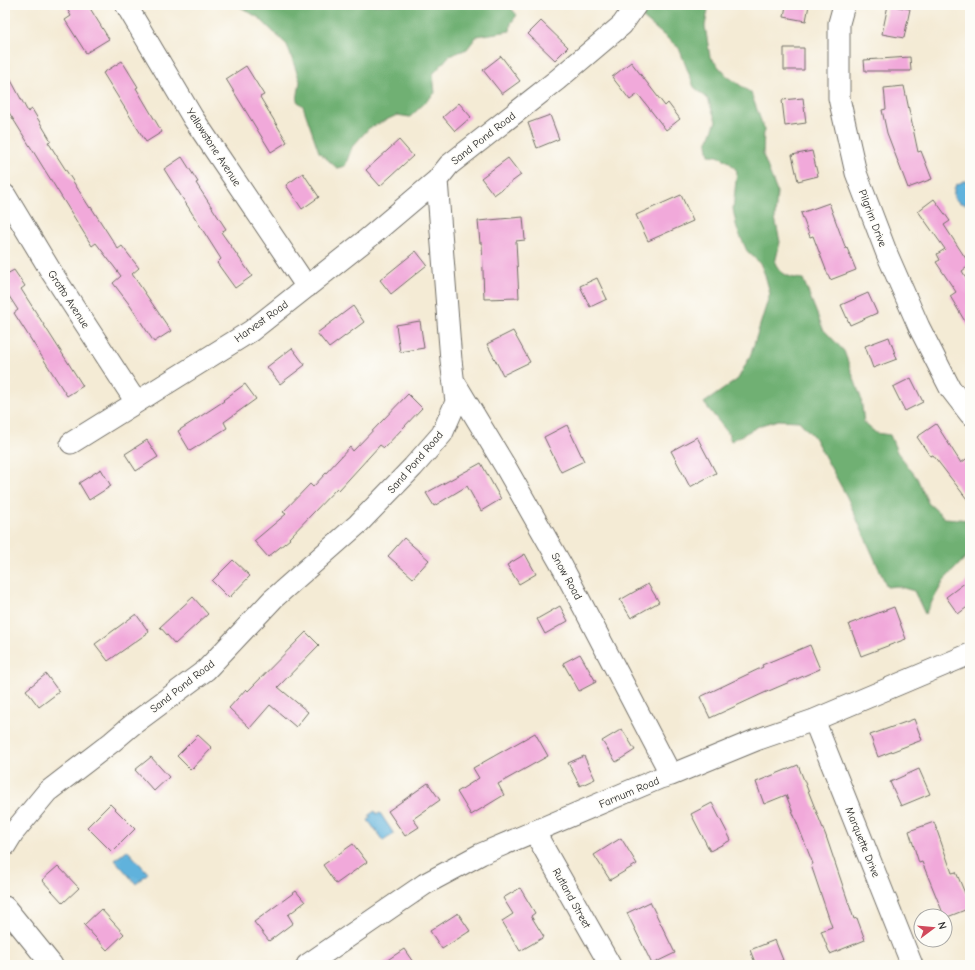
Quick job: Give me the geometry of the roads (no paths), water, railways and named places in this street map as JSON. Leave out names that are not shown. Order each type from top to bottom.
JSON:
[{"type":"street","name":"Yellowstone Avenue","points":[[126,5],[193,118],[307,287]]},
{"type":"street","name":"Sand Pond Road","points":[[5,846],[13,833],[47,792],[132,725],[206,670],[273,599],[358,524],[413,467],[442,434],[456,402],[437,180],[448,165],[557,80],[622,24],[636,5]]},
{"type":"street","name":"Pilgrim Drive","points":[[844,5],[838,23],[839,98],[856,173],[887,254],[919,327],[950,388],[970,414]]},
{"type":"street","name":"Harvest Road","points":[[70,443],[251,330],[366,240],[437,180]]},
{"type":"street","name":"Grotto Avenue","points":[[5,195],[52,273],[136,402]]},
{"type":"street","name":"Snow Road","points":[[454,382],[506,466],[563,568],[671,775]]},
{"type":"street","name":"Farnum Road","points":[[307,965],[425,884],[481,854],[660,778],[671,775],[756,740],[814,720],[970,654]]},
{"type":"street","name":"Marquette Drive","points":[[814,720],[912,965]]},
{"type":"street","name":"Rutland Street","points":[[534,831],[610,965]]},
{"type":"street","points":[[5,907],[52,965]]},
{"type":"water","points":[[964,181],[970,182],[970,203],[965,204],[958,202],[954,196],[954,189],[956,185]]},
{"type":"water","points":[[375,811],[377,814],[380,813],[394,834],[383,841],[368,820],[371,818],[369,815]]},
{"type":"water","points":[[127,850],[148,873],[136,884],[115,860]]}]
